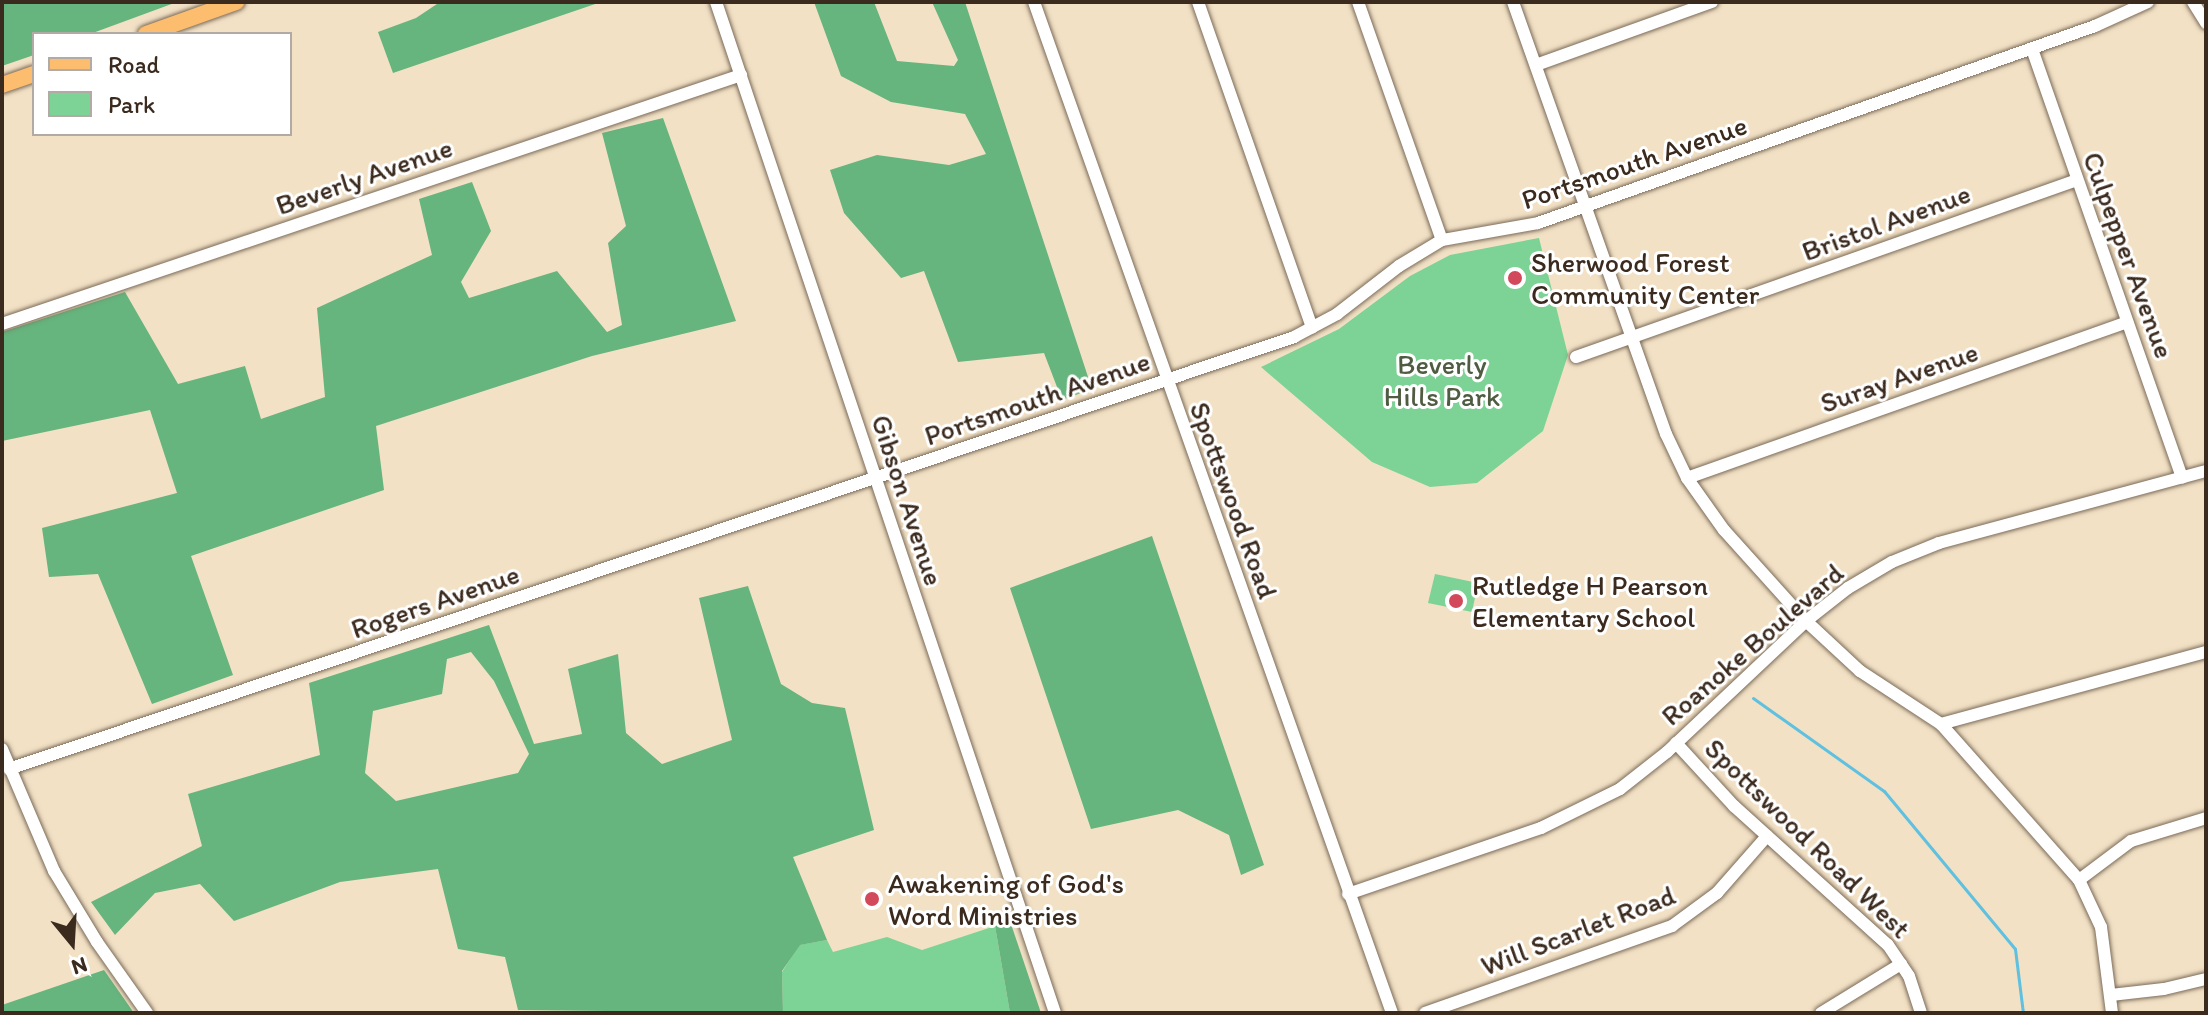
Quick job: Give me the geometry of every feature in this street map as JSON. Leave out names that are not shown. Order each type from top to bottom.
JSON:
[{"type":"main road","points":[[152,32],[236,2]]},
{"type":"main road","points":[[2,85],[32,75]]},
{"type":"street","name":"Gibson Avenue","points":[[716,2],[1055,1013]]},
{"type":"street","name":"Spottswood Road","points":[[1034,2],[1392,1013]]},
{"type":"street","points":[[1198,2],[1312,328]]},
{"type":"street","points":[[1358,2],[1442,240]]},
{"type":"street","points":[[1513,2],[1666,434],[1687,478],[1724,530],[1806,621],[1860,671],[1941,724],[2079,880],[2101,927],[2112,1013]]},
{"type":"street","points":[[1536,65],[1712,2]]},
{"type":"street","name":"Portsmouth Avenue","points":[[875,478],[1312,328],[1337,314],[1399,266],[1442,240],[1538,223],[1586,207],[2032,49],[2148,2]]},
{"type":"street","points":[[2193,2],[2206,23]]},
{"type":"street","name":"Culpepper Avenue","points":[[2032,49],[2182,478]]},
{"type":"street","name":"Beverly Avenue","points":[[2,324],[741,75]]},
{"type":"street","name":"Bristol Avenue","points":[[1576,357],[2077,180]]},
{"type":"street","name":"Suray Avenue","points":[[1687,478],[2127,322]]},
{"type":"street","name":"Roanoke Boulevard","points":[[1348,894],[1565,818],[1620,789],[1676,743],[1806,621],[1867,576],[1916,551],[2206,471]]},
{"type":"street","name":"Rogers Avenue","points":[[9,769],[875,478]]},
{"type":"street","points":[[1941,724],[2206,652]]},
{"type":"street","name":"Spottswood Road West","points":[[1676,743],[1767,836],[1866,923],[1901,964],[1921,1013]]},
{"type":"street","points":[[2,749],[54,871],[97,942],[147,1013]]},
{"type":"street","points":[[2079,880],[2131,841],[2206,818]]},
{"type":"street","name":"Will Scarlet Road","points":[[1425,1013],[1672,926],[1717,893],[1767,836]]},
{"type":"street","points":[[1821,1013],[1901,964]]},
{"type":"street","points":[[2111,995],[2164,989],[2206,979]]},
{"type":"green space","points":[[2,2],[177,2],[95,32],[32,32],[32,56],[2,66]]},
{"type":"green space","points":[[440,2],[601,2],[393,73],[378,32],[416,18]]},
{"type":"green space","points":[[814,2],[874,2],[897,61],[954,66],[958,60],[932,2],[965,2],[1092,389],[1062,400],[1044,353],[958,362],[924,271],[901,278],[844,213],[830,170],[877,155],[949,165],[986,154],[965,114],[891,102],[841,76]]},
{"type":"green space","points":[[663,118],[736,321],[592,356],[376,426],[384,490],[191,556],[233,675],[152,704],[98,574],[49,577],[42,528],[177,493],[150,410],[2,441],[2,332],[125,292],[178,384],[245,366],[261,419],[325,397],[317,308],[432,255],[419,199],[472,182],[491,231],[461,282],[469,298],[557,271],[607,332],[622,325],[608,243],[626,226],[602,133]]},
{"type":"green space","name":"Beverly Hills Park","points":[[1539,238],[1568,355],[1543,431],[1477,483],[1430,487],[1372,462],[1261,367],[1339,329],[1410,276],[1450,255]]},
{"type":"green space","points":[[1152,536],[1264,865],[1241,875],[1229,835],[1178,810],[1091,829],[1010,588]]},
{"type":"green space","points":[[1435,574],[1478,583],[1472,612],[1428,603]]},
{"type":"green space","points":[[748,586],[781,684],[812,703],[845,708],[874,830],[793,857],[827,940],[800,945],[782,971],[783,1013],[518,1010],[505,957],[458,949],[438,869],[340,882],[234,921],[200,884],[155,893],[115,935],[91,902],[202,846],[188,794],[320,755],[309,683],[489,625],[534,744],[582,734],[568,669],[618,654],[626,733],[662,764],[732,740],[699,598]],"holes":[[[471,652],[494,681],[529,754],[518,773],[396,801],[365,773],[373,711],[442,694],[447,659]]]},
{"type":"green space","points":[[1010,921],[1041,1013],[1010,1013],[995,926]]},
{"type":"green space","points":[[995,926],[1010,1013],[783,1013],[782,972],[799,945],[827,940],[833,952],[887,937],[922,950]]},
{"type":"green space","points":[[104,970],[134,1013],[2,1013],[2,1005]]},
{"type":"waterway","points":[[1753,698],[1884,791],[2015,949],[2023,1013]]},
{"type":"place","name":"Sherwood Forest Community Center","points":[[1515,278]]},
{"type":"place","name":"Rutledge H Pearson Elementary School","points":[[1456,601]]},
{"type":"place","name":"Awakening of God's Word Ministries","points":[[872,899]]}]
